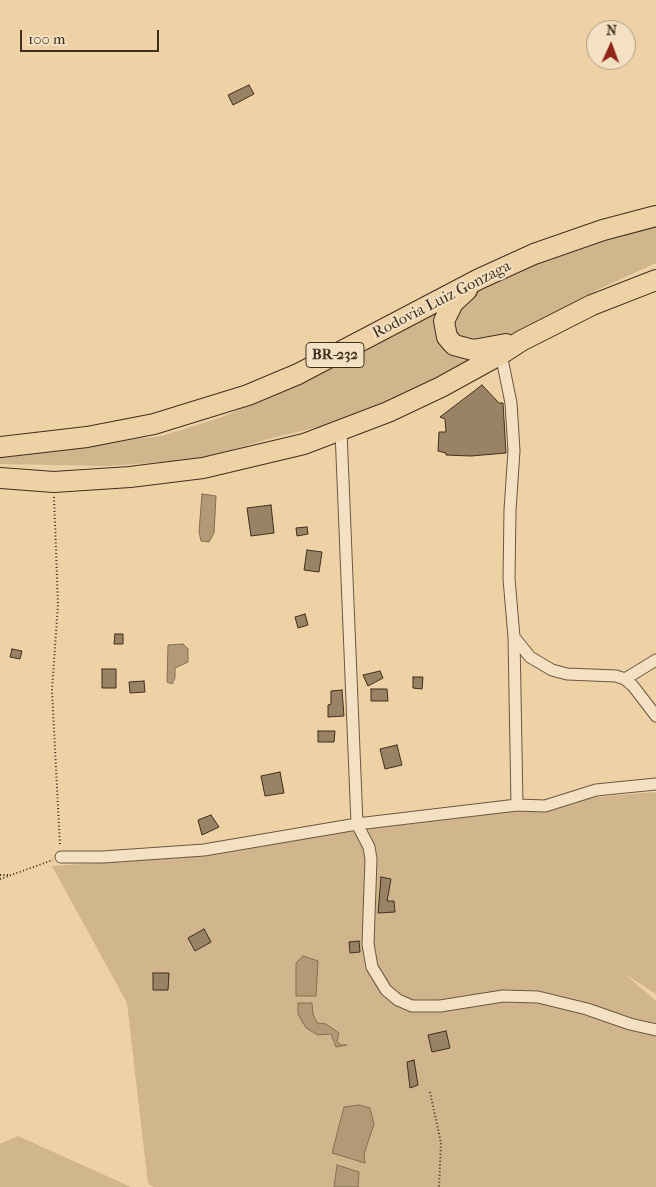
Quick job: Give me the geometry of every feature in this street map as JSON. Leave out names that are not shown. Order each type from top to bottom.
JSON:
[{"type":"highway","name":"Rodovia Luiz Gonzaga","points":[[0,447],[87,437],[154,424],[248,395],[298,374],[480,279],[534,254],[603,230],[656,216]]},
{"type":"highway","points":[[480,279],[453,304],[448,312],[444,321],[447,337],[454,345],[473,350],[521,341]]},
{"type":"highway","points":[[0,478],[54,482],[130,477],[203,468],[304,444],[397,408],[592,305],[656,280]]},
{"type":"street","points":[[501,354],[510,396],[514,451],[509,563],[514,637],[517,805]]},
{"type":"street","points":[[341,431],[357,824],[369,847],[371,859],[368,956],[377,978],[386,990],[398,1000],[412,1006],[503,996],[538,997],[587,1008],[630,1024],[656,1030]]},
{"type":"street","points":[[514,637],[530,657],[552,670],[566,674],[616,676],[625,680],[633,686],[656,716]]},
{"type":"street","points":[[625,680],[656,660]]},
{"type":"street","points":[[61,857],[103,857],[204,850],[357,824],[517,805],[545,806],[596,790],[656,784]]},
{"type":"path","points":[[0,877],[14,874],[61,857],[52,690],[58,604],[54,482]]},
{"type":"path","points":[[430,1092],[442,1143],[439,1187]]},
{"type":"shaded area","points":[[656,222],[656,263],[599,289],[502,342],[463,340],[455,334],[451,324],[470,292],[523,265]]},
{"type":"shaded area","points":[[440,307],[435,333],[442,346],[470,362],[404,400],[352,419],[268,439],[201,459],[109,466],[0,464],[0,452],[32,451],[162,436],[222,417],[315,377]]},
{"type":"shaded area","points":[[202,494],[216,496],[214,533],[209,542],[201,541],[199,532]]},
{"type":"shaded area","points":[[183,644],[188,649],[188,662],[175,668],[175,678],[172,684],[167,682],[168,645]]},
{"type":"shaded area","points":[[656,792],[656,994],[625,974],[656,1001],[656,1187],[154,1187],[148,1184],[127,1003],[52,866],[215,855],[324,834],[563,800]]},
{"type":"shaded area","points":[[303,956],[318,961],[316,996],[296,996],[296,963]]},
{"type":"shaded area","points":[[298,1003],[312,1003],[313,1014],[317,1023],[326,1024],[339,1033],[337,1041],[340,1045],[347,1045],[336,1047],[331,1034],[318,1035],[306,1028],[298,1014]]},
{"type":"shaded area","points":[[359,1105],[370,1108],[374,1124],[364,1154],[365,1163],[332,1153],[344,1107]]},
{"type":"shaded area","points":[[18,1136],[131,1187],[0,1187],[0,1144]]},
{"type":"shaded area","points":[[337,1165],[359,1172],[358,1187],[334,1187]]},
{"type":"building","points":[[249,85],[254,94],[233,105],[228,95]]},
{"type":"building","points":[[482,385],[499,403],[503,403],[506,453],[471,456],[446,455],[446,453],[438,451],[439,432],[446,432],[445,419],[440,417]]},
{"type":"building","points":[[271,505],[274,533],[251,536],[247,508]]},
{"type":"building","points":[[307,527],[308,534],[297,536],[296,528]]},
{"type":"building","points":[[307,550],[322,552],[319,572],[304,570]]},
{"type":"building","points":[[305,614],[308,625],[298,628],[295,617]]},
{"type":"building","points":[[115,634],[123,634],[123,644],[114,644]]},
{"type":"building","points":[[12,649],[22,651],[20,659],[10,657]]},
{"type":"building","points":[[102,669],[116,669],[116,688],[102,688]]},
{"type":"building","points":[[380,671],[383,678],[368,686],[363,675]]},
{"type":"building","points":[[413,677],[423,677],[422,689],[413,688]]},
{"type":"building","points":[[144,681],[145,692],[130,693],[129,682]]},
{"type":"building","points":[[371,689],[387,689],[388,701],[371,701]]},
{"type":"building","points":[[342,690],[344,716],[328,717],[331,691]]},
{"type":"building","points":[[318,731],[335,731],[334,742],[318,742]]},
{"type":"building","points":[[397,745],[402,765],[385,769],[380,749]]},
{"type":"building","points":[[280,772],[284,793],[265,796],[261,776]]},
{"type":"building","points":[[211,815],[219,827],[202,835],[198,820]]},
{"type":"building","points":[[381,877],[391,879],[387,901],[394,901],[395,912],[378,913]]},
{"type":"building","points":[[204,929],[211,942],[195,951],[188,938]]},
{"type":"building","points":[[359,941],[360,952],[350,953],[349,942]]},
{"type":"building","points":[[153,973],[169,973],[168,990],[153,990]]},
{"type":"building","points":[[446,1031],[450,1048],[432,1052],[428,1035]]},
{"type":"building","points":[[414,1060],[418,1085],[410,1088],[407,1062]]}]
